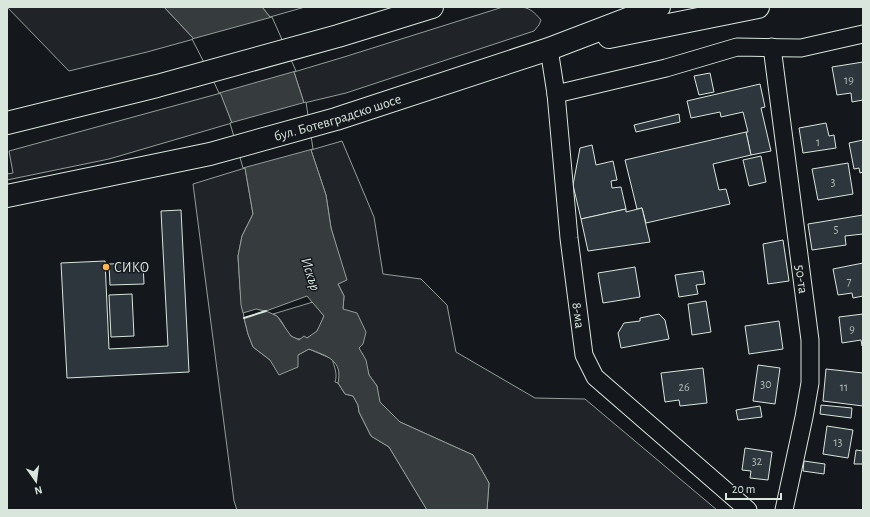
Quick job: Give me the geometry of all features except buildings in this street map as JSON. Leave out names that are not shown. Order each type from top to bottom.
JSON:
[{"type":"main road","name":"бул. Ботевградско шосе","points":[[7,196],[210,154],[336,119],[549,49],[659,7]]},
{"type":"main road","points":[[549,49],[758,7]]},
{"type":"main road","points":[[7,123],[157,86],[338,36],[429,8]]},
{"type":"street","points":[[556,94],[666,68],[737,47],[801,48],[863,34]]},
{"type":"street","name":"50-та","points":[[772,47],[810,340],[810,383],[784,510]]},
{"type":"street","name":"8-ма","points":[[549,49],[556,94],[569,238],[584,355],[595,377],[748,510]]},
{"type":"shaded area","points":[[7,7],[164,7],[194,39],[69,71]]},
{"type":"shaded area","points":[[262,7],[305,7],[270,17]]},
{"type":"shaded area","points":[[503,7],[520,7],[532,11],[541,20],[539,25],[534,31],[346,93],[304,103],[294,72]]},
{"type":"shaded area","points":[[221,93],[232,123],[109,159],[7,180],[7,174],[13,173],[9,151]]},
{"type":"shaded area","points":[[342,141],[374,217],[383,274],[421,279],[447,305],[456,352],[535,398],[585,399],[717,510],[487,510],[489,483],[473,455],[400,422],[379,402],[377,386],[369,375],[363,355],[343,309],[344,296],[338,284],[346,280],[331,228],[326,195],[311,150]]},
{"type":"shaded area","points":[[245,168],[253,214],[242,236],[238,256],[244,318],[253,347],[270,360],[298,355],[309,349],[332,359],[336,373],[335,382],[338,383],[345,394],[353,396],[371,436],[389,447],[427,510],[237,510],[234,501],[193,184]]},
{"type":"shaded area","points":[[313,302],[324,316],[317,331],[312,336],[301,339],[294,338],[287,331],[279,318],[273,314]]},
{"type":"water","name":"Искър","points":[[164,7],[262,7],[270,17],[294,72],[304,103],[311,150],[326,195],[331,228],[347,280],[338,284],[344,296],[343,309],[357,313],[366,332],[363,344],[359,348],[366,360],[369,375],[377,386],[380,402],[400,422],[473,455],[489,483],[487,510],[427,510],[389,447],[371,436],[353,396],[345,394],[338,383],[338,369],[332,360],[309,349],[298,355],[298,367],[279,375],[270,360],[253,347],[244,318],[265,311],[256,309],[243,313],[241,305],[238,256],[242,236],[253,214],[245,168],[232,123],[214,77],[194,39]],"holes":[[[307,296],[324,316],[317,331],[307,338],[304,336],[299,340],[291,336],[277,316],[266,311]]]},
{"type":"pier","points":[[272,17],[296,71],[219,93],[192,39]]},
{"type":"pier","points":[[306,102],[313,149],[243,168],[230,123]]},
{"type":"wall","points":[[244,318],[266,311]]},
{"type":"place","name":"СИКО","points":[[106,267]]}]
